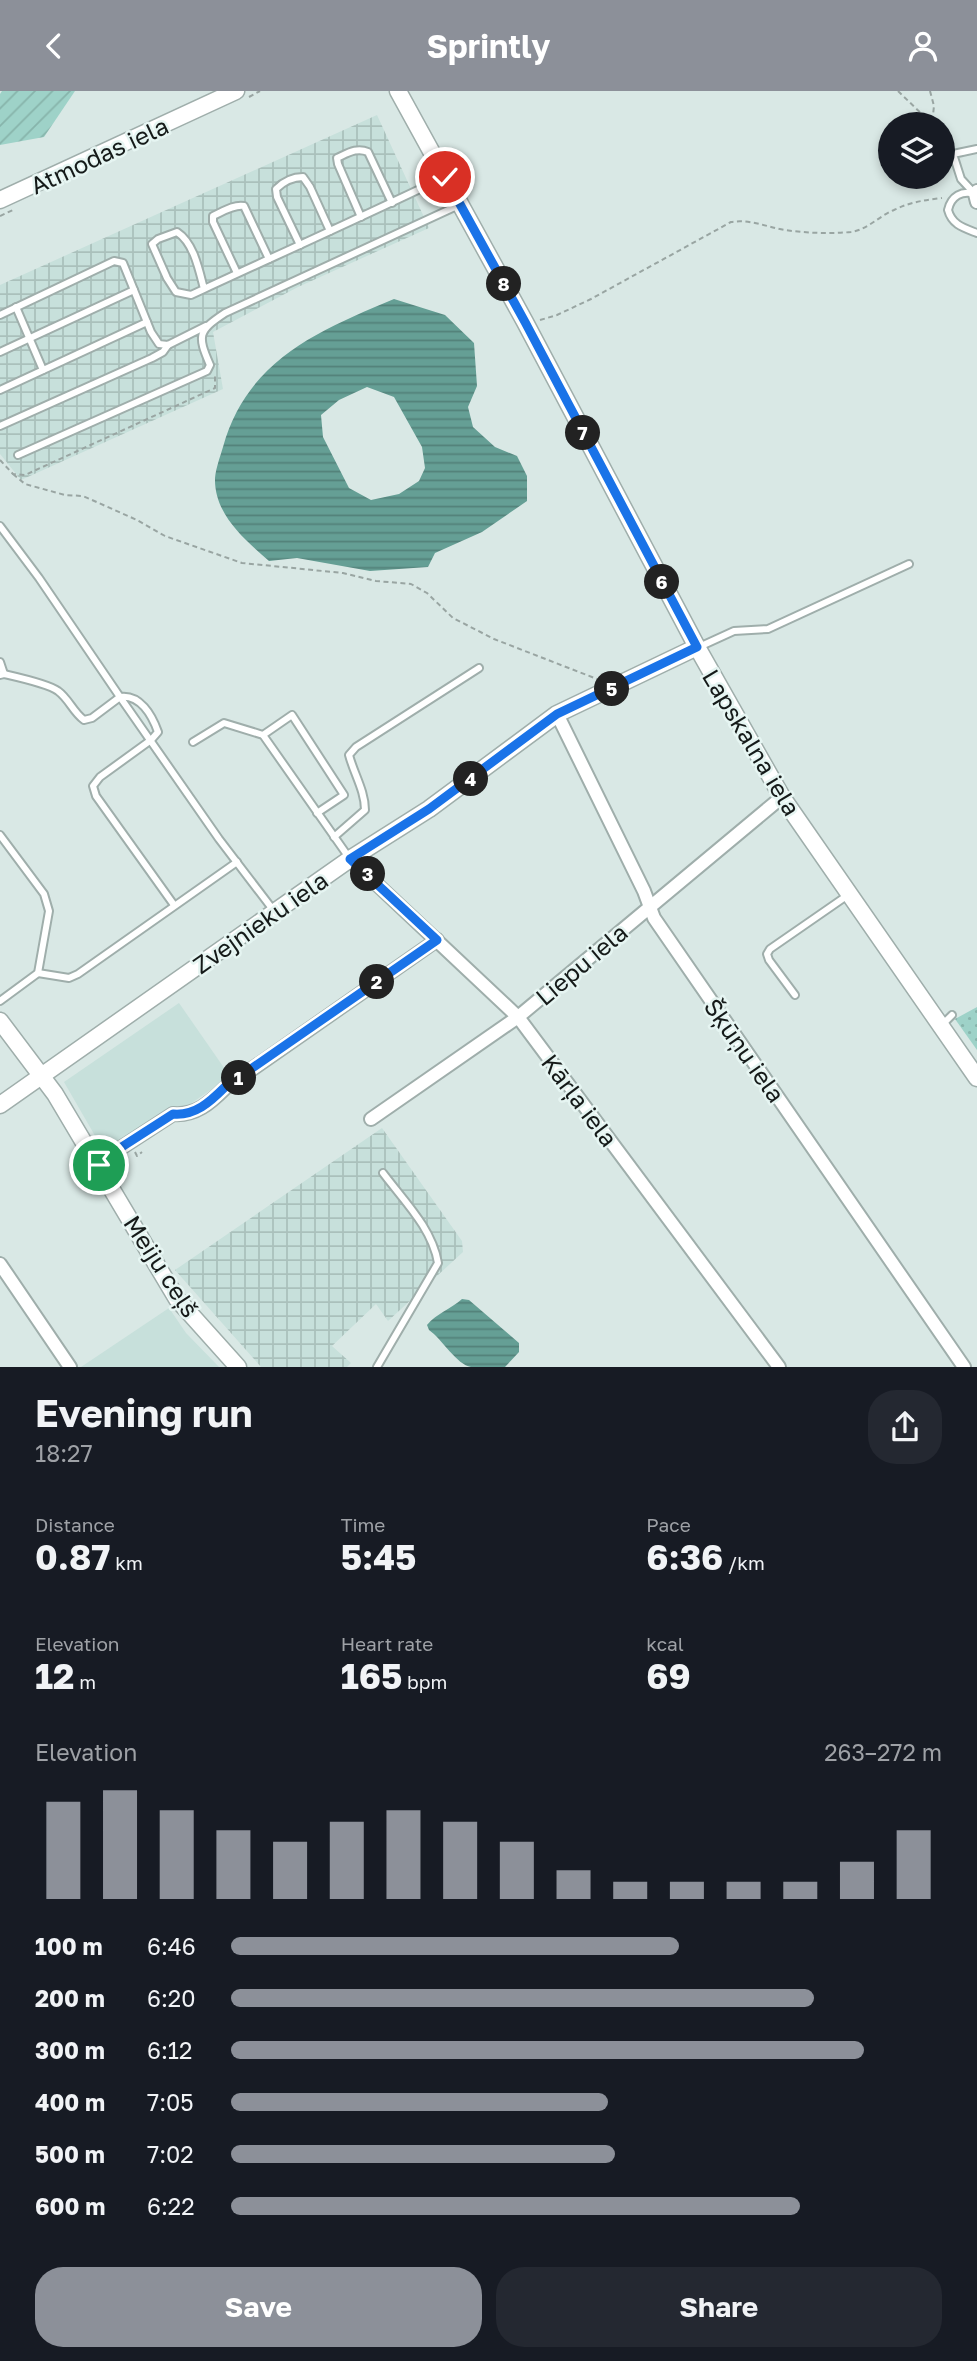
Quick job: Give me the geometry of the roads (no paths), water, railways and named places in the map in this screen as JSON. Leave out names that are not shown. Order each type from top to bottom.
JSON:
[{"type":"main road","name":"Atmodas iela","points":[[0,200],[236,91]]},
{"type":"main road","name":"Lapskalna iela","points":[[398,91],[525,322],[697,647],[782,797],[850,894],[946,1021],[977,1078]]},
{"type":"main road","name":"Zvejnieku iela","points":[[0,1105],[350,859],[429,809],[557,714],[697,647]]},
{"type":"main road","name":"Meiju ceļš","points":[[0,1021],[42,1075],[99,1165],[177,1299],[238,1367]]},
{"type":"street","name":"Šķūņu iela","points":[[557,714],[651,906],[654,918],[964,1367]]},
{"type":"street","name":"Liepu iela","points":[[371,1119],[517,1017],[782,797]]},
{"type":"street","name":"Kārļa iela","points":[[350,859],[517,1017],[779,1367]]},
{"type":"street","points":[[99,1165],[103,1159],[173,1114],[186,1115],[209,1104],[225,1087],[437,940]]},
{"type":"street","points":[[0,1264],[70,1367]]},
{"type":"lane","points":[[361,217],[337,158],[361,149],[368,152],[392,203]]},
{"type":"lane","points":[[976,196],[961,179],[953,155],[977,149]]},
{"type":"lane","points":[[300,244],[277,197],[276,189],[283,182],[303,177],[330,231]]},
{"type":"lane","points":[[204,289],[195,256],[183,236],[177,232],[152,244],[176,292],[191,295],[392,203],[445,177]]},
{"type":"lane","points":[[976,196],[964,192],[956,196],[949,206],[951,218],[957,225],[977,233]]},
{"type":"lane","points":[[237,273],[214,222],[213,216],[224,211],[240,205],[244,207],[268,259]]},
{"type":"lane","points":[[0,426],[152,358],[163,352],[168,345],[249,301],[459,205]]},
{"type":"lane","points":[[0,315],[114,261],[123,263],[159,344],[168,345]]},
{"type":"lane","points":[[0,352],[134,290]]},
{"type":"lane","points":[[16,307],[43,370]]},
{"type":"lane","points":[[0,390],[147,322]]},
{"type":"lane","points":[[18,455],[207,371],[210,365],[204,352],[202,337],[206,326]]},
{"type":"lane","points":[[0,526],[39,577],[219,839],[275,912]]},
{"type":"lane","points":[[697,647],[734,631],[768,629],[909,564]]},
{"type":"lane","points":[[0,662],[2,674],[54,688],[62,693],[76,714],[84,720],[92,718],[120,697],[137,699],[146,710],[158,732],[100,777],[93,786],[96,796],[174,905]]},
{"type":"lane","points":[[334,837],[365,810],[365,796],[349,755],[356,747],[479,668]]},
{"type":"lane","points":[[262,735],[292,715],[344,795],[317,813]]},
{"type":"lane","points":[[193,743],[224,723],[262,735],[350,859]]},
{"type":"lane","points":[[0,835],[44,894],[49,911],[37,966],[38,973]]},
{"type":"lane","points":[[0,1001],[38,973],[69,978],[237,862]]},
{"type":"lane","points":[[794,995],[767,954],[770,949],[850,894]]},
{"type":"lane","points":[[377,1367],[438,1263],[429,1233],[383,1173]]}]
